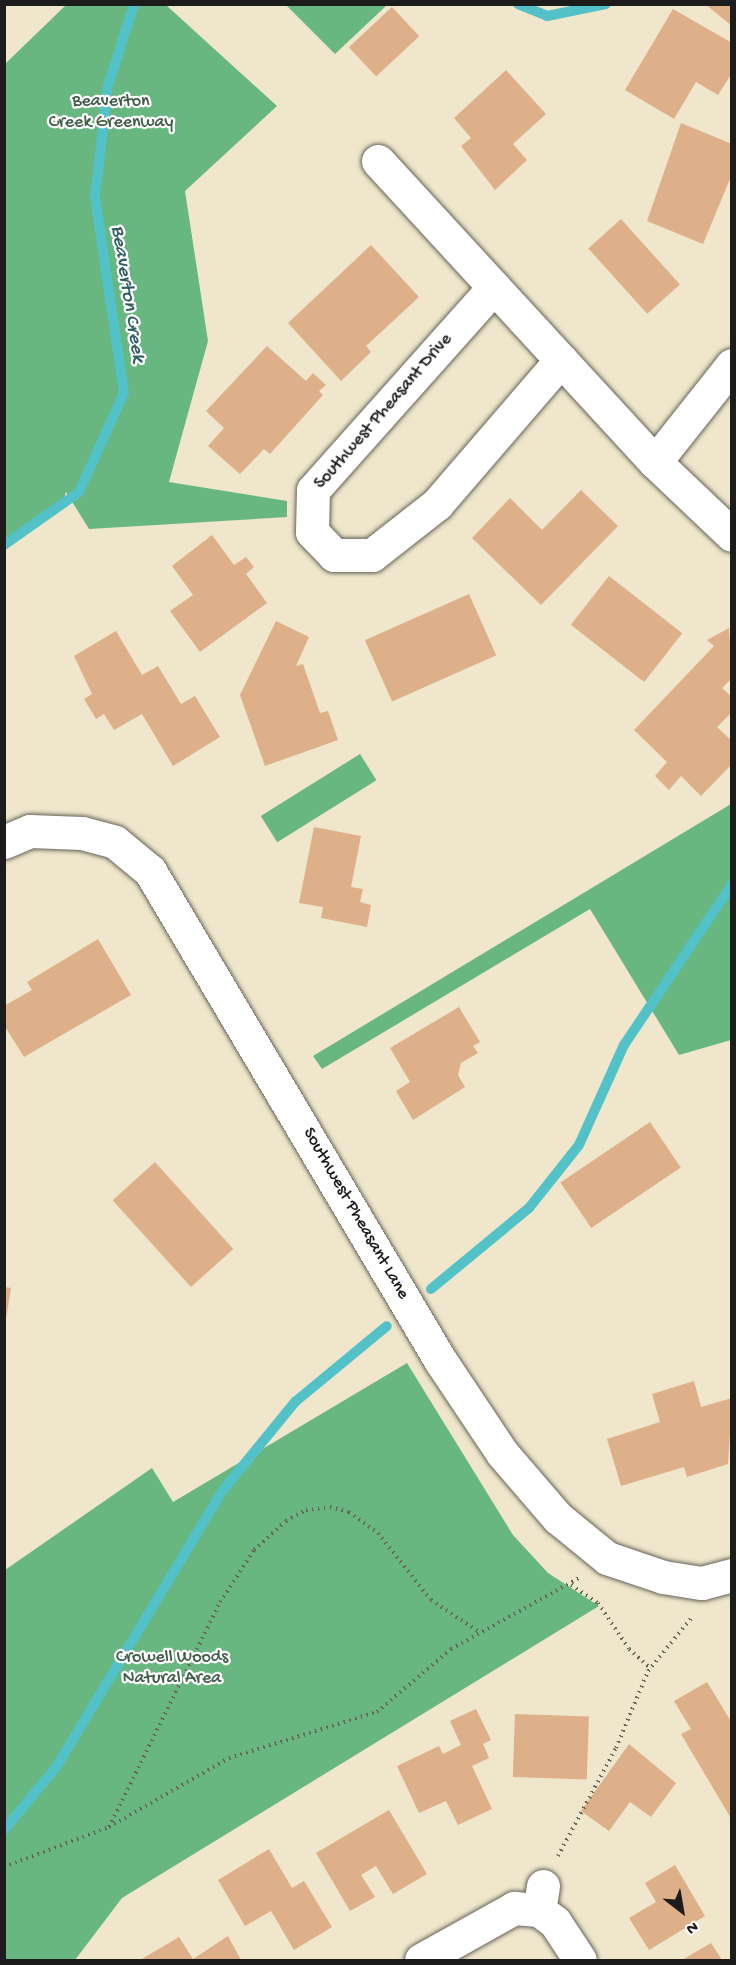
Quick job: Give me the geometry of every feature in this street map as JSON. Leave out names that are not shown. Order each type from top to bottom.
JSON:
[{"type":"street","points":[[378,161],[655,462],[732,535]]},
{"type":"street","name":"Southwest Pheasant Drive","points":[[494,287],[313,490],[312,532],[334,555],[372,555],[436,504],[561,360]]},
{"type":"street","points":[[655,462],[732,365]]},
{"type":"street","name":"Southwest Pheasant Lane","points":[[4,842],[30,831],[82,833],[114,842],[150,871],[452,1378],[502,1453],[558,1518],[607,1558],[663,1577],[717,1579]]},
{"type":"street","points":[[421,1960],[514,1908],[541,1898],[580,1960]]},
{"type":"path","points":[[109,1827],[220,1602],[254,1550],[286,1521],[322,1508],[349,1512],[378,1533],[431,1600],[479,1631]]},
{"type":"path","points":[[4,1866],[109,1827],[229,1758],[377,1712],[479,1631],[571,1584],[607,1558]]},
{"type":"path","points":[[541,1898],[616,1748],[650,1668],[685,1630],[717,1579]]},
{"type":"path","points":[[571,1584],[598,1603],[629,1649],[650,1668]]},
{"type":"green space","name":"Beaverton Creek Greenway","points":[[66,5],[166,5],[277,106],[185,191],[208,341],[169,482],[287,501],[287,517],[89,529],[66,492],[62,504],[38,525],[5,544],[5,64]]},
{"type":"green space","points":[[286,5],[387,5],[335,54]]},
{"type":"green space","points":[[360,754],[376,780],[277,842],[261,816]]},
{"type":"green space","points":[[731,804],[731,1040],[679,1055],[590,909],[322,1069],[313,1056]]},
{"type":"green space","name":"Crowell Woods Natural Area","points":[[407,1363],[513,1535],[548,1573],[599,1606],[122,1898],[75,1960],[5,1960],[5,1570],[152,1468],[173,1502]]},
{"type":"building","points":[[705,4],[732,4],[732,26]]},
{"type":"building","points":[[392,7],[419,36],[376,76],[349,47]]},
{"type":"building","points":[[673,9],[732,43],[732,73],[718,95],[696,82],[674,119],[625,90]]},
{"type":"building","points":[[506,70],[546,114],[513,144],[527,160],[495,190],[461,146],[471,138],[454,118]]},
{"type":"building","points":[[681,123],[732,144],[732,174],[703,244],[647,221]]},
{"type":"building","points":[[621,219],[680,284],[647,314],[588,248]]},
{"type":"building","points":[[371,245],[419,297],[366,346],[371,352],[341,381],[288,323]]},
{"type":"building","points":[[267,346],[306,381],[313,373],[326,385],[319,391],[323,395],[270,454],[264,449],[240,474],[208,446],[224,428],[206,411]]},
{"type":"building","points":[[581,490],[618,526],[541,605],[472,538],[510,498],[542,530]]},
{"type":"building","points":[[212,535],[234,565],[246,557],[254,567],[246,574],[267,603],[200,652],[170,611],[193,595],[172,566]]},
{"type":"building","points":[[609,576],[682,633],[644,682],[571,625]]},
{"type":"building","points":[[469,594],[496,655],[392,702],[365,640]]},
{"type":"building","points":[[276,621],[309,637],[296,666],[303,664],[320,713],[328,711],[338,740],[265,766],[240,695]]},
{"type":"building","points":[[729,628],[732,678],[722,688],[732,697],[732,712],[717,727],[732,741],[732,764],[701,796],[681,776],[669,790],[655,776],[667,762],[634,730],[714,646],[707,640]]},
{"type":"building","points":[[116,631],[142,675],[158,666],[181,704],[195,696],[220,737],[173,766],[142,714],[114,730],[104,714],[96,719],[84,699],[92,694],[74,656]]},
{"type":"building","points":[[314,827],[361,836],[351,887],[363,889],[360,902],[371,905],[367,927],[321,918],[323,907],[299,903]]},
{"type":"building","points":[[98,939],[131,995],[24,1057],[4,1025],[4,1006],[32,990],[27,982]]},
{"type":"building","points":[[459,1007],[480,1042],[473,1046],[478,1053],[461,1063],[458,1075],[465,1087],[413,1120],[396,1091],[410,1082],[390,1048]]},
{"type":"building","points":[[650,1122],[681,1168],[591,1228],[560,1182]]},
{"type":"building","points":[[155,1162],[233,1249],[191,1287],[113,1200]]},
{"type":"building","points":[[4,1287],[11,1288],[6,1319],[4,1319]]},
{"type":"building","points":[[694,1381],[701,1407],[732,1398],[728,1464],[687,1477],[684,1467],[621,1486],[607,1439],[660,1422],[652,1394]]},
{"type":"building","points":[[707,1682],[732,1723],[732,1820],[681,1734],[691,1729],[674,1701]]},
{"type":"building","points":[[476,1709],[491,1740],[483,1744],[489,1758],[472,1766],[492,1809],[458,1825],[446,1801],[419,1813],[397,1766],[439,1746],[443,1754],[461,1745],[450,1721]]},
{"type":"building","points":[[515,1714],[589,1717],[587,1780],[513,1777]]},
{"type":"building","points":[[629,1744],[676,1783],[651,1817],[630,1802],[609,1831],[581,1811]]},
{"type":"building","points":[[389,1810],[427,1874],[393,1894],[376,1866],[361,1875],[375,1897],[350,1911],[316,1853]]},
{"type":"building","points":[[269,1849],[292,1888],[304,1881],[332,1927],[294,1950],[271,1911],[245,1926],[218,1880]]},
{"type":"building","points":[[675,1865],[705,1916],[649,1950],[629,1918],[656,1902],[645,1883]]},
{"type":"building","points":[[228,1936],[241,1960],[140,1960],[179,1937],[193,1959]]},
{"type":"building","points":[[711,1943],[722,1960],[682,1960]]},
{"type":"waterway","name":"Beaverton Creek","points":[[4,545],[79,492],[124,393],[95,196],[108,86],[134,4]]},
{"type":"waterway","name":"Beaverton Creek","points":[[518,4],[547,16],[606,4]]},
{"type":"waterway","points":[[431,1289],[529,1208],[579,1145],[624,1045],[732,884]]},
{"type":"waterway","points":[[4,1830],[57,1766],[223,1490],[295,1402],[387,1326]]}]
